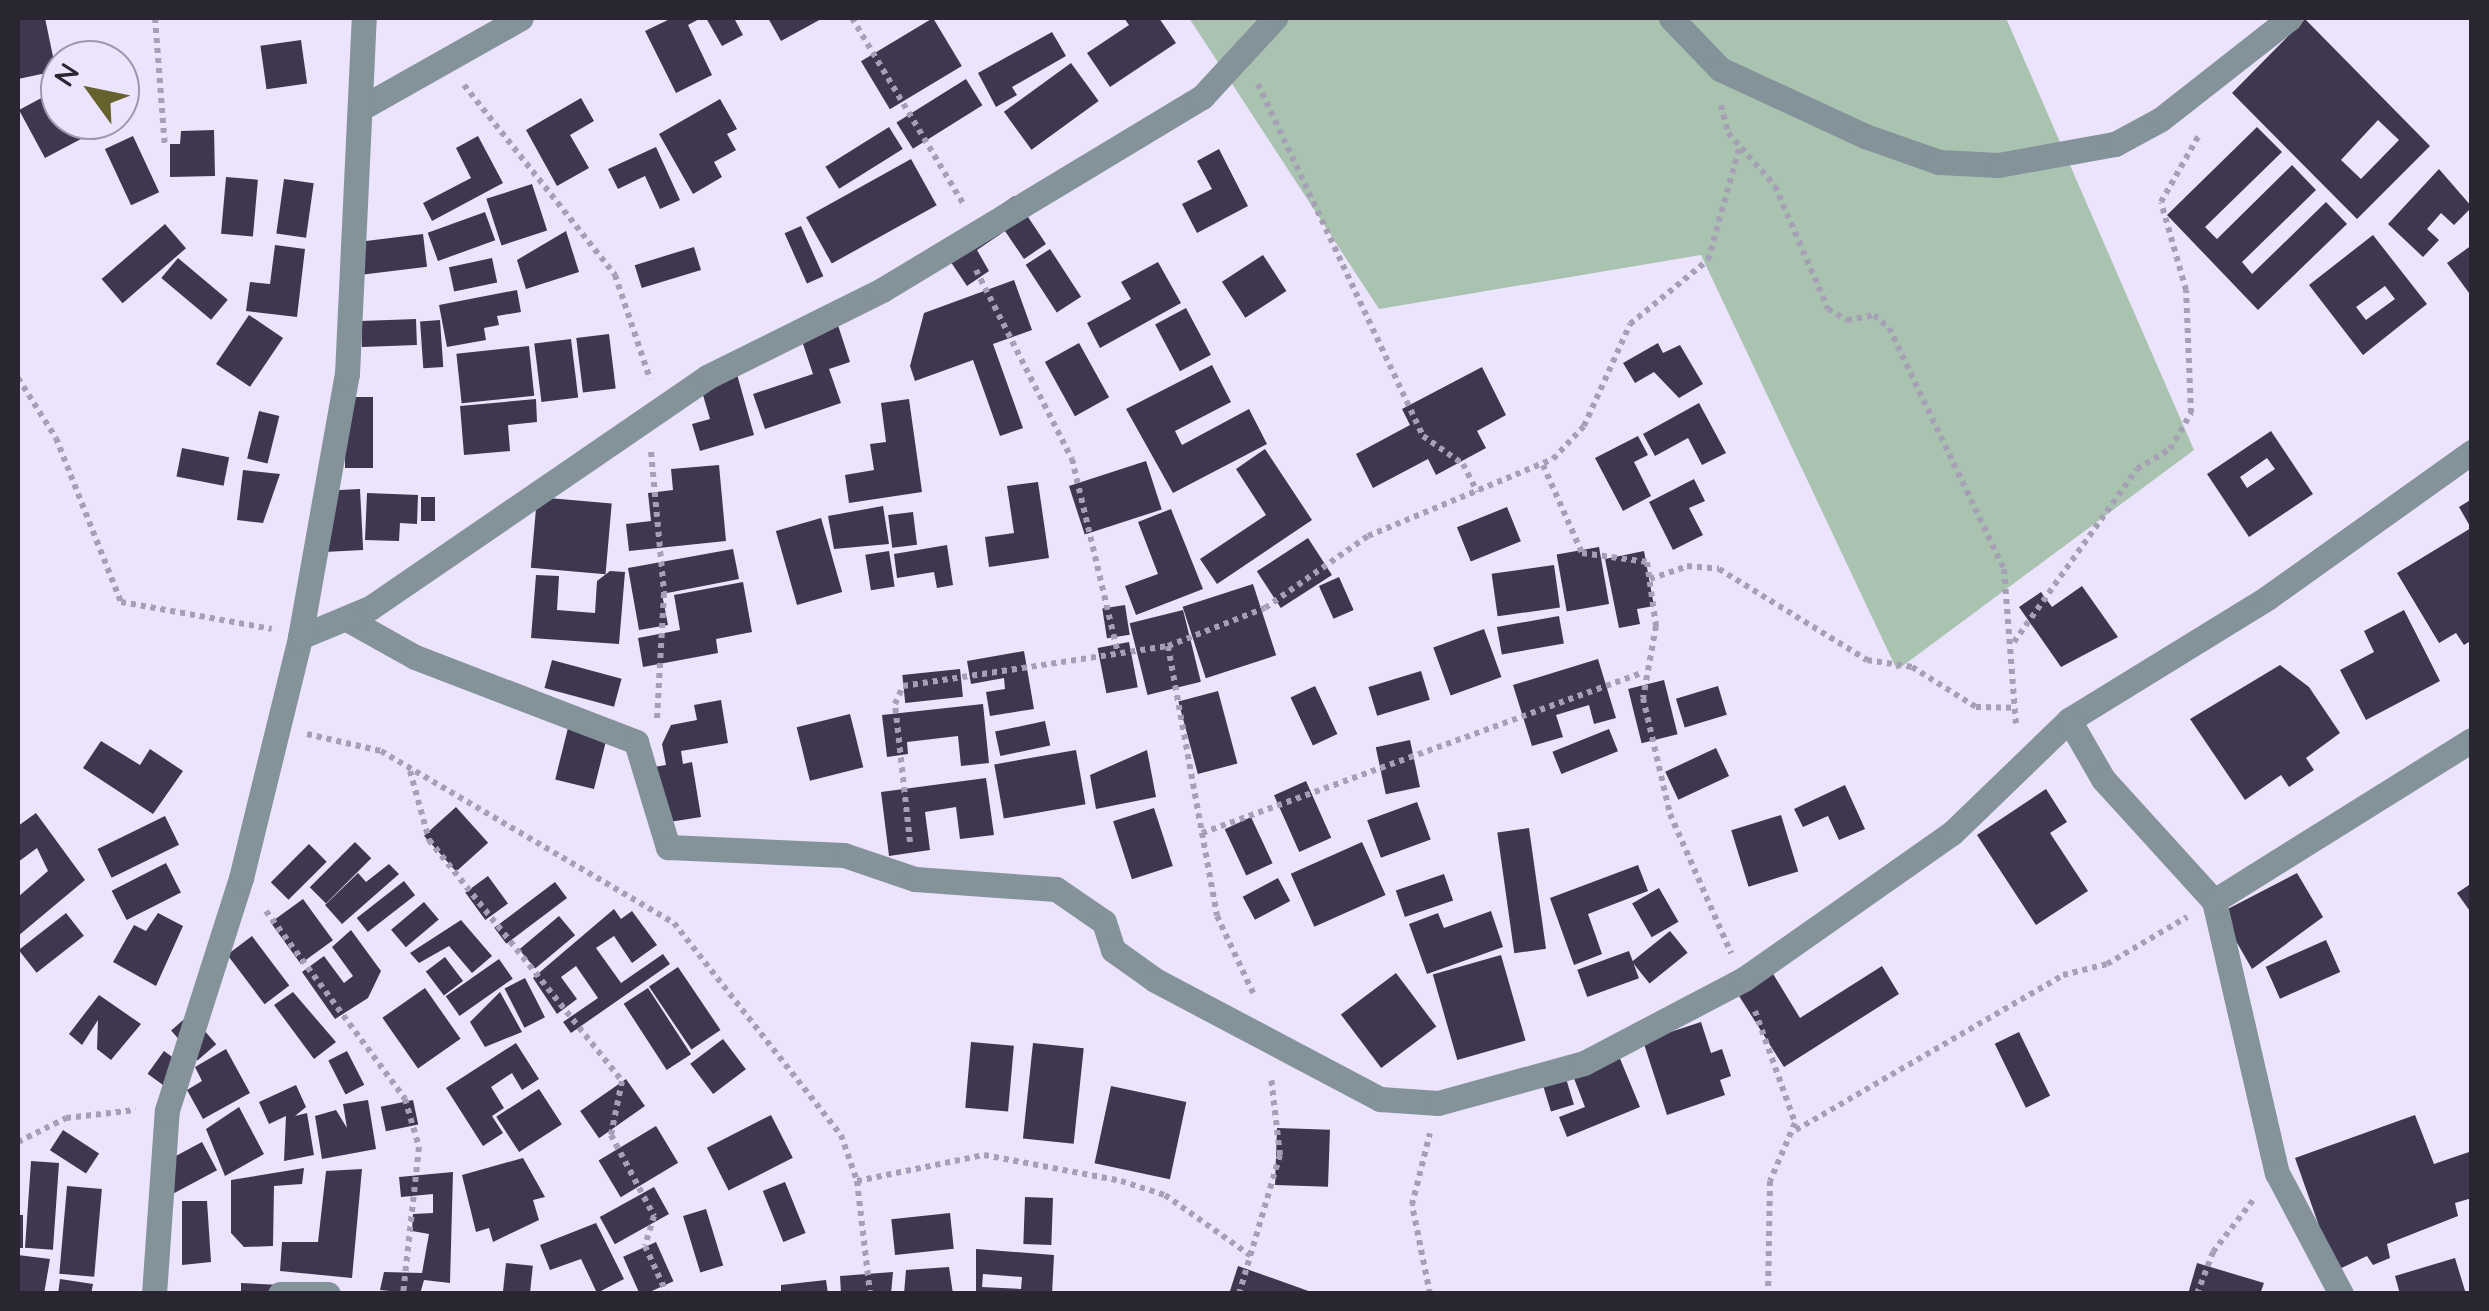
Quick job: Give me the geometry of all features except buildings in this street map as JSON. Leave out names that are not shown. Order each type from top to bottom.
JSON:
[{"type":"street","points":[[154,1294],[167,1110],[241,878],[300,635],[347,374],[363,108],[364,18]]},
{"type":"street","points":[[363,108],[521,18]]},
{"type":"street","points":[[300,635],[348,618],[766,344],[971,237],[1202,97],[1275,18]]},
{"type":"street","points":[[1671,18],[1720,69],[1939,162],[2018,164],[2114,144],[2162,119],[2290,18]]},
{"type":"street","points":[[348,618],[415,657],[643,748],[668,847],[844,854],[914,879],[1066,893],[1104,922],[1129,963],[1380,1099],[1438,1103],[1584,1063],[1744,979],[1952,833],[2069,720],[2268,598],[2472,452]]},
{"type":"street","points":[[2069,720],[2103,780],[2214,901],[2277,1173],[2341,1294]]},
{"type":"street","points":[[2214,901],[2472,740]]},
{"type":"street","points":[[280,1294],[328,1294]]},
{"type":"path","points":[[155,18],[165,147]]},
{"type":"path","points":[[852,18],[971,237],[1072,459],[1118,655]]},
{"type":"path","points":[[1249,49],[1268,110],[1422,436],[1463,464],[1477,492]]},
{"type":"path","points":[[444,62],[620,284],[654,417],[664,593],[657,722],[643,748]]},
{"type":"path","points":[[1720,69],[1722,114],[1739,148],[1775,186],[1828,309],[1847,320],[1874,315],[1889,328],[2004,570],[2013,643],[2018,770]]},
{"type":"path","points":[[2013,643],[2137,469],[2170,449],[2191,413],[2186,290],[2161,202],[2209,118]]},
{"type":"path","points":[[914,879],[894,704],[903,686],[1168,646],[1265,608],[1368,536],[1543,464],[1584,426],[1630,324],[1708,260],[1739,148]]},
{"type":"path","points":[[18,378],[56,438],[126,607],[300,635]]},
{"type":"path","points":[[1543,464],[1582,553],[1600,560],[1637,554],[1650,579],[1656,639],[1643,672],[1670,814],[1744,979],[1795,1130]]},
{"type":"path","points":[[1650,579],[1686,566],[1719,569],[1866,660],[1912,667],[1976,706],[2015,708]]},
{"type":"path","points":[[1168,646],[1220,926],[1269,1040],[1282,1130],[1239,1294]]},
{"type":"path","points":[[1202,833],[1643,672]]},
{"type":"path","points":[[276,734],[334,734],[410,769],[674,923],[824,1111],[856,1180],[870,1294]]},
{"type":"path","points":[[410,769],[429,840],[618,1074],[611,1135],[654,1216],[644,1246],[668,1294]]},
{"type":"path","points":[[241,878],[405,1100],[419,1147],[403,1294]]},
{"type":"path","points":[[1768,1294],[1770,1180],[1795,1130],[2063,975],[2106,964],[2214,901]]},
{"type":"path","points":[[1430,1294],[1412,1205],[1438,1103]]},
{"type":"path","points":[[18,1142],[82,1114],[167,1110]]},
{"type":"path","points":[[856,1180],[984,1156],[1121,1181],[1164,1195],[1251,1256]]},
{"type":"path","points":[[2197,1294],[2226,1232],[2277,1173]]},
{"type":"green space","points":[[1189,18],[2006,18],[2194,450],[1897,670],[1701,255],[1379,309]]}]
